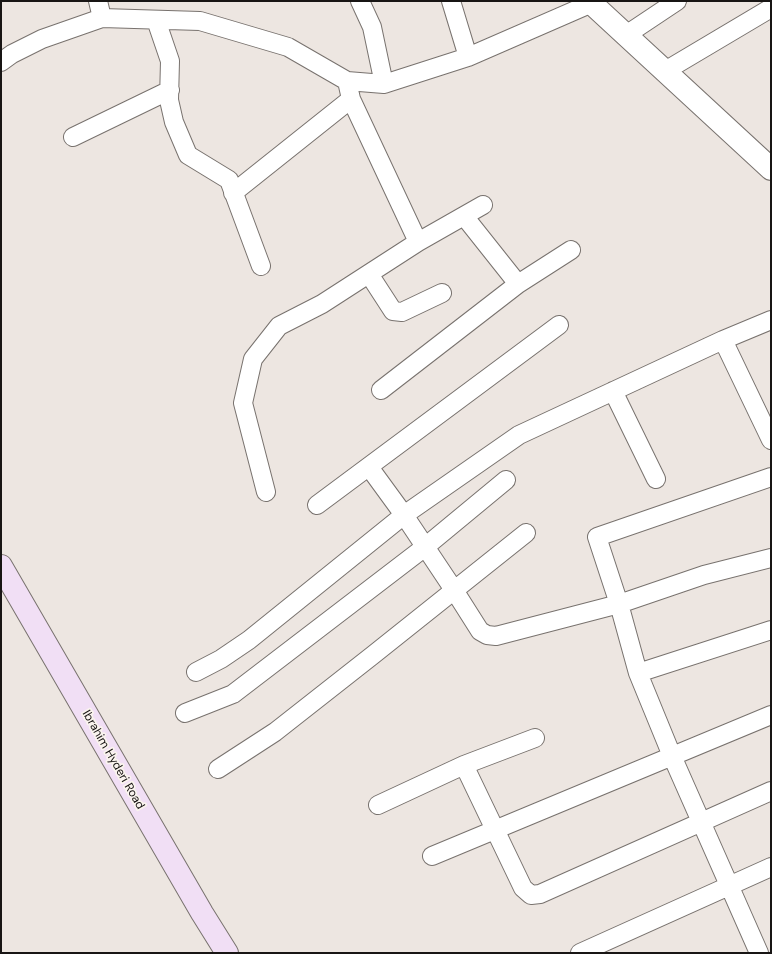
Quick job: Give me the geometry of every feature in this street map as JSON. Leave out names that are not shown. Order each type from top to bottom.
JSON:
[{"type":"main road","name":"Ibrahim Hyderi Road","points":[[1,566],[198,907],[227,953]]},
{"type":"street","points":[[360,1],[372,26],[384,84]]},
{"type":"street","points":[[451,1],[468,57]]},
{"type":"street","points":[[626,35],[677,1]]},
{"type":"street","points":[[1,62],[12,54],[100,9],[156,20],[200,21],[288,47],[347,81],[384,84],[468,57],[596,3],[626,35],[771,169]]},
{"type":"street","points":[[665,71],[771,8]]},
{"type":"street","points":[[156,20],[170,61],[169,100],[174,122],[188,155],[229,180],[261,266]]},
{"type":"street","points":[[347,81],[351,99],[418,242]]},
{"type":"street","points":[[74,137],[170,90]]},
{"type":"street","points":[[233,193],[351,99]]},
{"type":"street","points":[[266,492],[243,404],[253,359],[279,326],[322,304],[418,242],[483,205]]},
{"type":"street","points":[[464,216],[518,284]]},
{"type":"street","points":[[381,390],[518,284],[571,250]]},
{"type":"street","points":[[368,274],[393,311],[402,312],[442,293]]},
{"type":"street","points":[[196,672],[221,659],[249,640],[404,515],[519,435],[723,340],[771,320]]},
{"type":"street","points":[[317,505],[559,325]]},
{"type":"street","points":[[723,340],[771,440]]},
{"type":"street","points":[[613,391],[656,478]]},
{"type":"street","points":[[369,467],[404,515],[480,631],[487,635],[496,636],[619,604],[704,575],[771,558]]},
{"type":"street","points":[[759,953],[672,756],[638,673],[619,604],[597,537],[771,477]]},
{"type":"street","points":[[185,713],[233,694],[425,547],[506,480]]},
{"type":"street","points":[[218,769],[275,732],[526,533]]},
{"type":"street","points":[[638,673],[771,630]]},
{"type":"street","points":[[432,856],[771,715]]},
{"type":"street","points":[[378,805],[464,765],[535,738]]},
{"type":"street","points":[[464,765],[523,888],[531,895],[540,894],[771,791]]},
{"type":"street","points":[[580,953],[771,868]]}]
